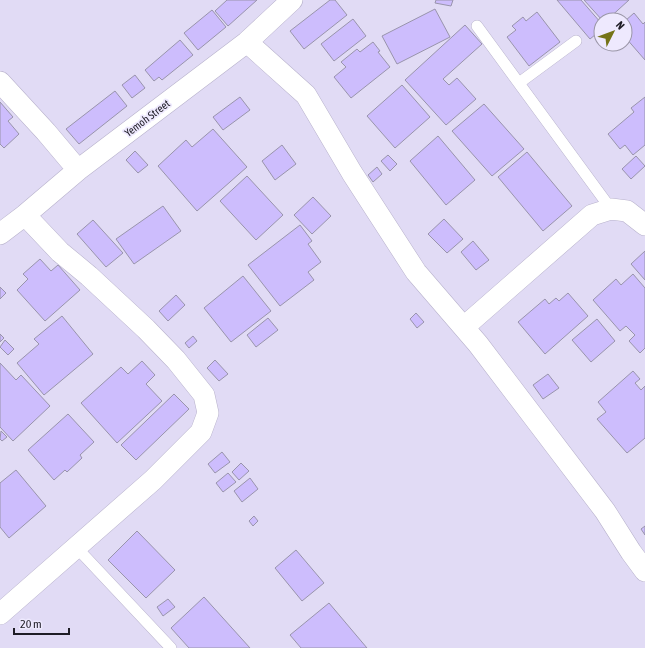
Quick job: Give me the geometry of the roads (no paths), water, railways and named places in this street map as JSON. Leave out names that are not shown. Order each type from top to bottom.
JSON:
[{"type":"street","name":"Yemoh Street","points":[[0,234],[78,170],[247,42],[292,0]]},
{"type":"street","points":[[247,42],[306,95],[352,173],[416,272],[464,327],[600,505],[645,571]]},
{"type":"street","points":[[0,82],[46,132],[78,170]]},
{"type":"street","points":[[464,327],[592,215],[611,209],[626,211],[645,225]]},
{"type":"street","points":[[0,614],[153,480],[201,432],[208,413],[204,395],[176,360],[146,329],[89,276],[60,252],[25,215]]},
{"type":"lane","points":[[477,26],[611,209]]},
{"type":"lane","points":[[519,83],[576,41]]},
{"type":"lane","points":[[76,548],[171,648]]}]
